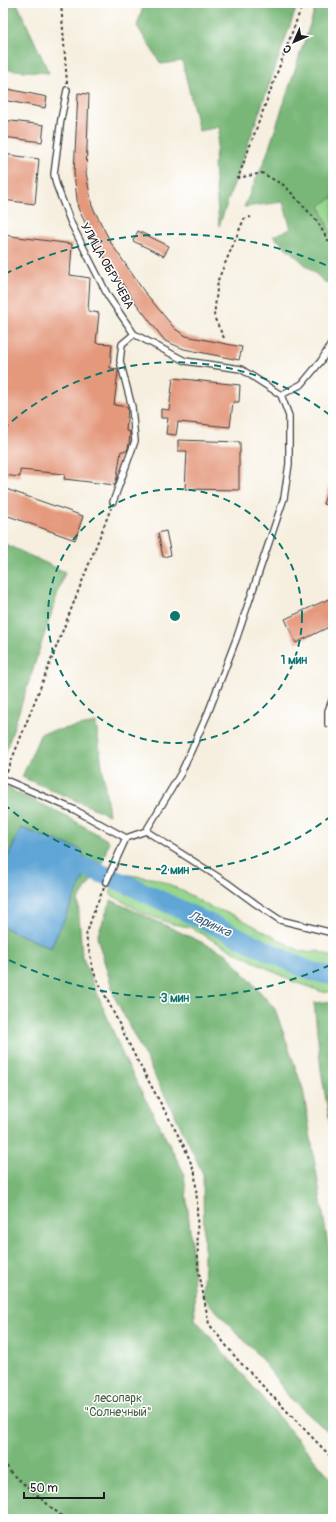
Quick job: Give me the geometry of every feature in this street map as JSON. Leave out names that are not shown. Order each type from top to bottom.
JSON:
[{"type":"lane","name":"УЛИЦА ОБРУЧЕВА","points":[[67,90],[61,119],[54,174],[75,231],[108,296],[134,334],[185,362],[241,369],[281,395]]},
{"type":"lane","points":[[113,502],[135,441],[132,407],[120,361],[122,344],[134,334]]},
{"type":"lane","points":[[106,882],[126,838],[146,831],[181,773],[208,713],[237,637],[284,498],[289,464],[289,416],[281,395],[302,384],[321,361],[333,341]]},
{"type":"lane","points":[[328,724],[328,711],[333,698]]},
{"type":"lane","points":[[3,780],[75,810],[126,838]]},
{"type":"lane","points":[[146,831],[226,882],[280,920],[333,933]]},
{"type":"path","points":[[60,3],[67,90]]},
{"type":"path","points":[[303,3],[238,178],[262,173],[285,186],[317,221],[333,249]]},
{"type":"path","points":[[224,338],[214,317],[218,280],[244,219],[251,217]]},
{"type":"path","points":[[3,780],[113,502]]},
{"type":"path","points":[[106,882],[94,908],[86,936],[87,944],[94,973],[136,1058],[184,1146],[195,1173],[198,1267],[209,1324],[237,1359],[333,1459]]},
{"type":"path","points":[[3,1461],[12,1474],[65,1519]]},
{"type":"green space","points":[[3,3],[17,3],[49,73],[3,69]]},
{"type":"green space","points":[[143,3],[298,3],[219,226],[214,164],[220,127],[199,131],[182,61],[161,64],[137,26],[144,4]]},
{"type":"green space","points":[[317,3],[333,3],[333,197],[320,206],[333,239],[333,279],[326,283],[273,236],[291,229],[283,202],[244,207],[266,157]]},
{"type":"green space","points":[[333,197],[333,239],[319,206]]},
{"type":"green space","points":[[3,543],[65,572],[3,760]]},
{"type":"green space","points":[[96,723],[109,815],[22,777],[41,733]]},
{"type":"green space","name":"лесопарк \"Солнечный\"","points":[[3,784],[17,793],[63,814],[109,841],[102,864],[78,901],[82,956],[124,1058],[184,1173],[193,1259],[195,1319],[329,1476],[333,1486],[333,1519],[3,1519],[3,926],[51,948],[21,828],[3,868]]},
{"type":"green space","points":[[122,874],[157,879],[183,891],[210,907],[234,915],[302,952],[318,951],[333,957],[333,992],[323,992],[292,981],[190,927],[172,924],[141,912],[110,894],[116,877]]},
{"type":"green space","points":[[111,900],[227,954],[275,1009],[303,1089],[333,1276],[333,1436],[290,1398],[260,1357],[202,1296],[204,1265],[203,1174],[183,1131],[115,998],[97,937]]},
{"type":"green space","points":[[333,1001],[333,1142],[321,1070],[314,1003]]},
{"type":"water","points":[[21,828],[82,850],[88,868],[51,948],[3,926],[3,868]]},
{"type":"building","points":[[3,88],[47,97],[45,108],[3,100]]},
{"type":"building","points":[[78,93],[89,94],[86,173],[92,206],[111,243],[143,290],[175,329],[186,336],[242,347],[239,360],[184,349],[165,341],[132,298],[95,243],[78,208],[74,173]]},
{"type":"building","points":[[3,120],[44,125],[42,142],[3,137]]},
{"type":"building","points":[[3,154],[39,159],[35,204],[3,200]]},
{"type":"building","points":[[138,231],[169,246],[164,256],[133,241]]},
{"type":"building","points":[[3,235],[72,244],[70,275],[90,278],[88,311],[99,313],[96,343],[112,344],[110,368],[118,369],[114,405],[128,407],[126,431],[130,432],[129,444],[127,451],[121,451],[115,485],[64,479],[65,474],[20,470],[20,477],[3,475]]},
{"type":"building","points":[[173,378],[240,385],[239,402],[233,402],[230,427],[178,422],[176,435],[166,434],[168,418],[161,418],[161,409],[169,410]]},
{"type":"building","points":[[178,440],[240,442],[239,490],[185,489],[187,451],[178,451]]},
{"type":"building","points":[[332,477],[333,478],[333,507],[323,504]]},
{"type":"building","points":[[3,488],[83,516],[75,540],[3,514]]},
{"type":"building","points":[[166,531],[171,555],[163,557],[158,533]]},
{"type":"building","points":[[333,597],[333,625],[296,643],[285,619]]},
{"type":"waterway","name":"Ларинка","points":[[88,868],[131,886],[310,971],[333,976]]}]
